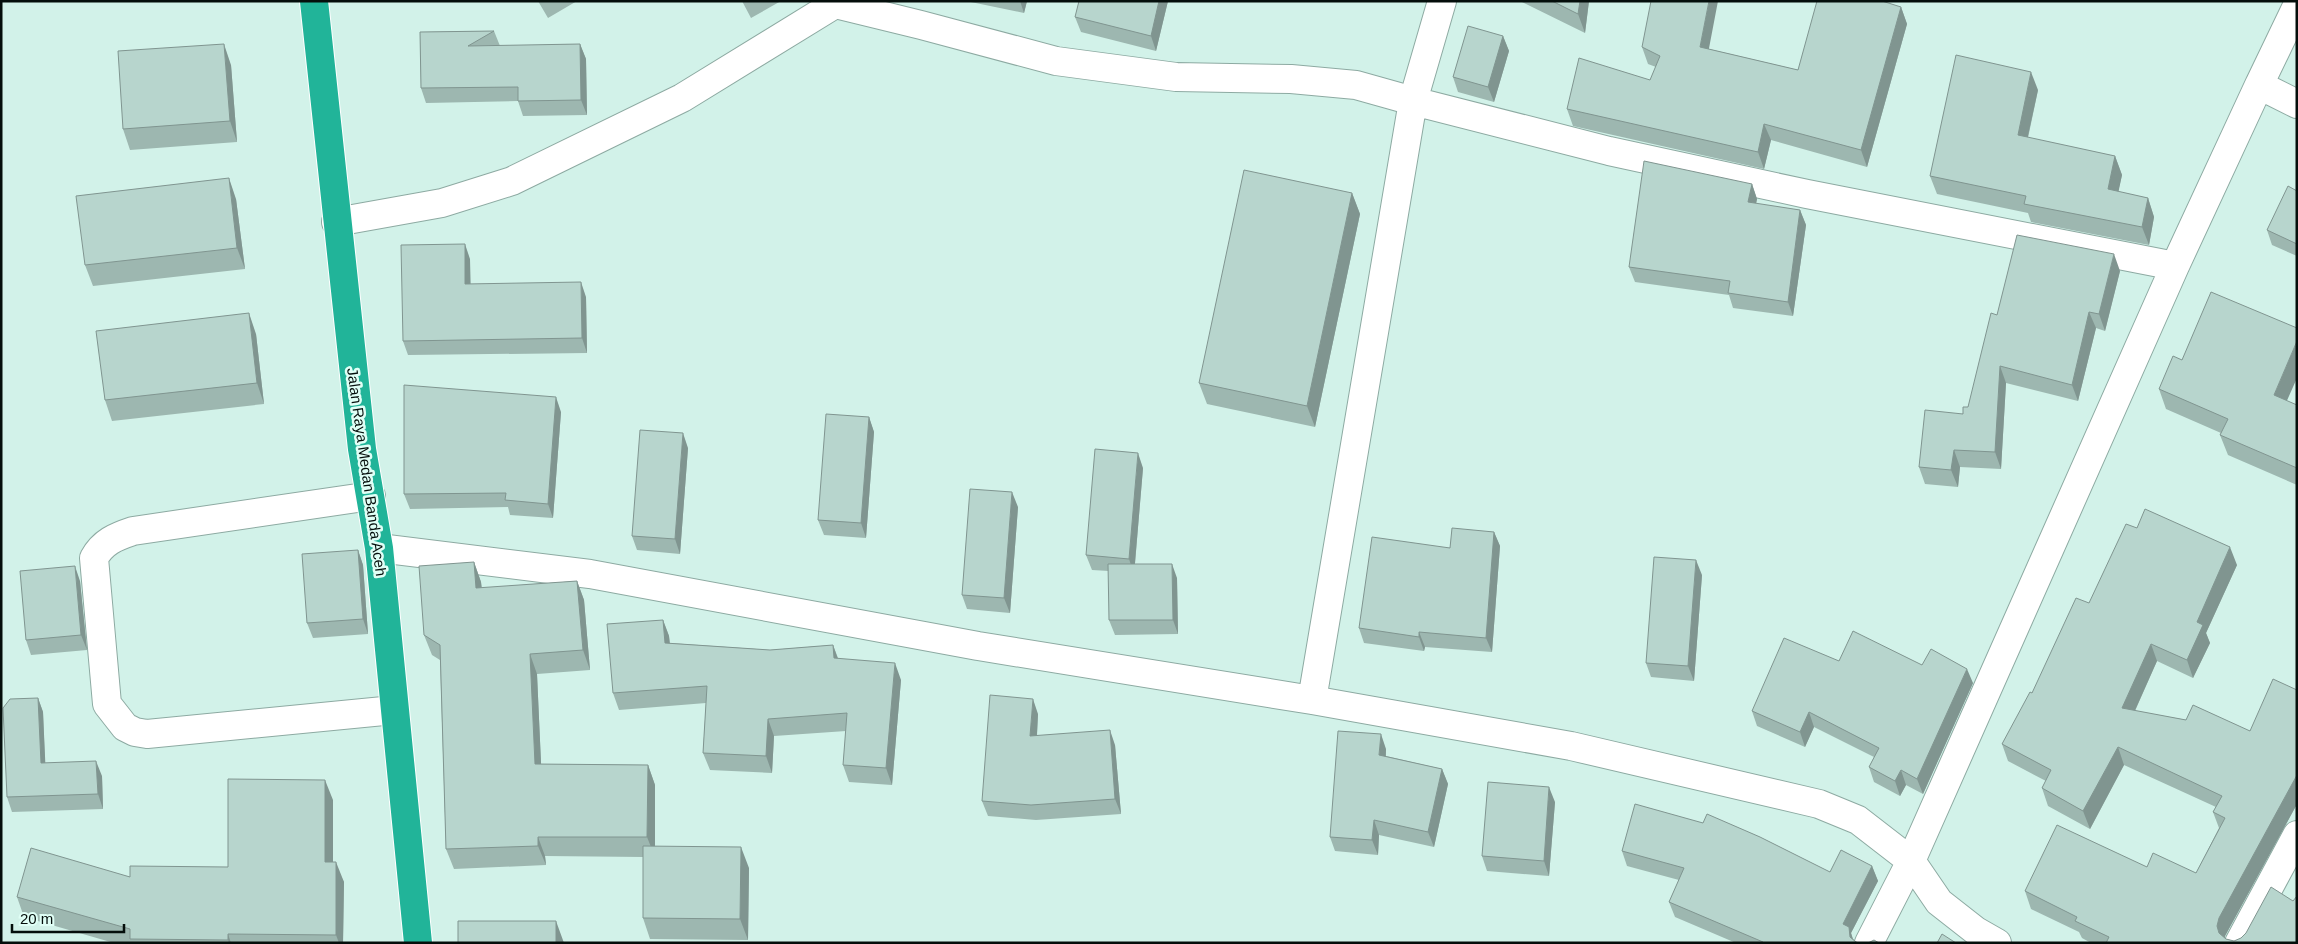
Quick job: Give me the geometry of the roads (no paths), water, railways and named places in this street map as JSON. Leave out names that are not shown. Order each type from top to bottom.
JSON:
[{"type":"highway","name":"Jalan Raya Medan Banda Aceh","points":[[314,1],[336,222],[362,449],[379,548],[418,943]]},
{"type":"street","points":[[1312,700],[1413,101],[1442,1]]},
{"type":"street","points":[[336,222],[442,203],[512,181],[682,98],[837,3],[1056,61],[1176,77],[1291,79],[1356,85],[1618,153],[1807,194],[2175,266]]},
{"type":"street","points":[[1869,943],[1911,861],[2175,266],[2297,6]]},
{"type":"street","points":[[2259,85],[2297,104]]},
{"type":"street","points":[[371,496],[133,531],[114,537],[101,546],[94,558],[107,704],[125,727],[135,732],[147,734],[394,710]]},
{"type":"street","points":[[379,548],[590,574],[978,646],[1312,700],[1571,746],[1819,804],[1858,820],[1911,861],[1940,902],[1976,931],[1997,943]]},
{"type":"street","points":[[2239,943],[2297,835]]}]
